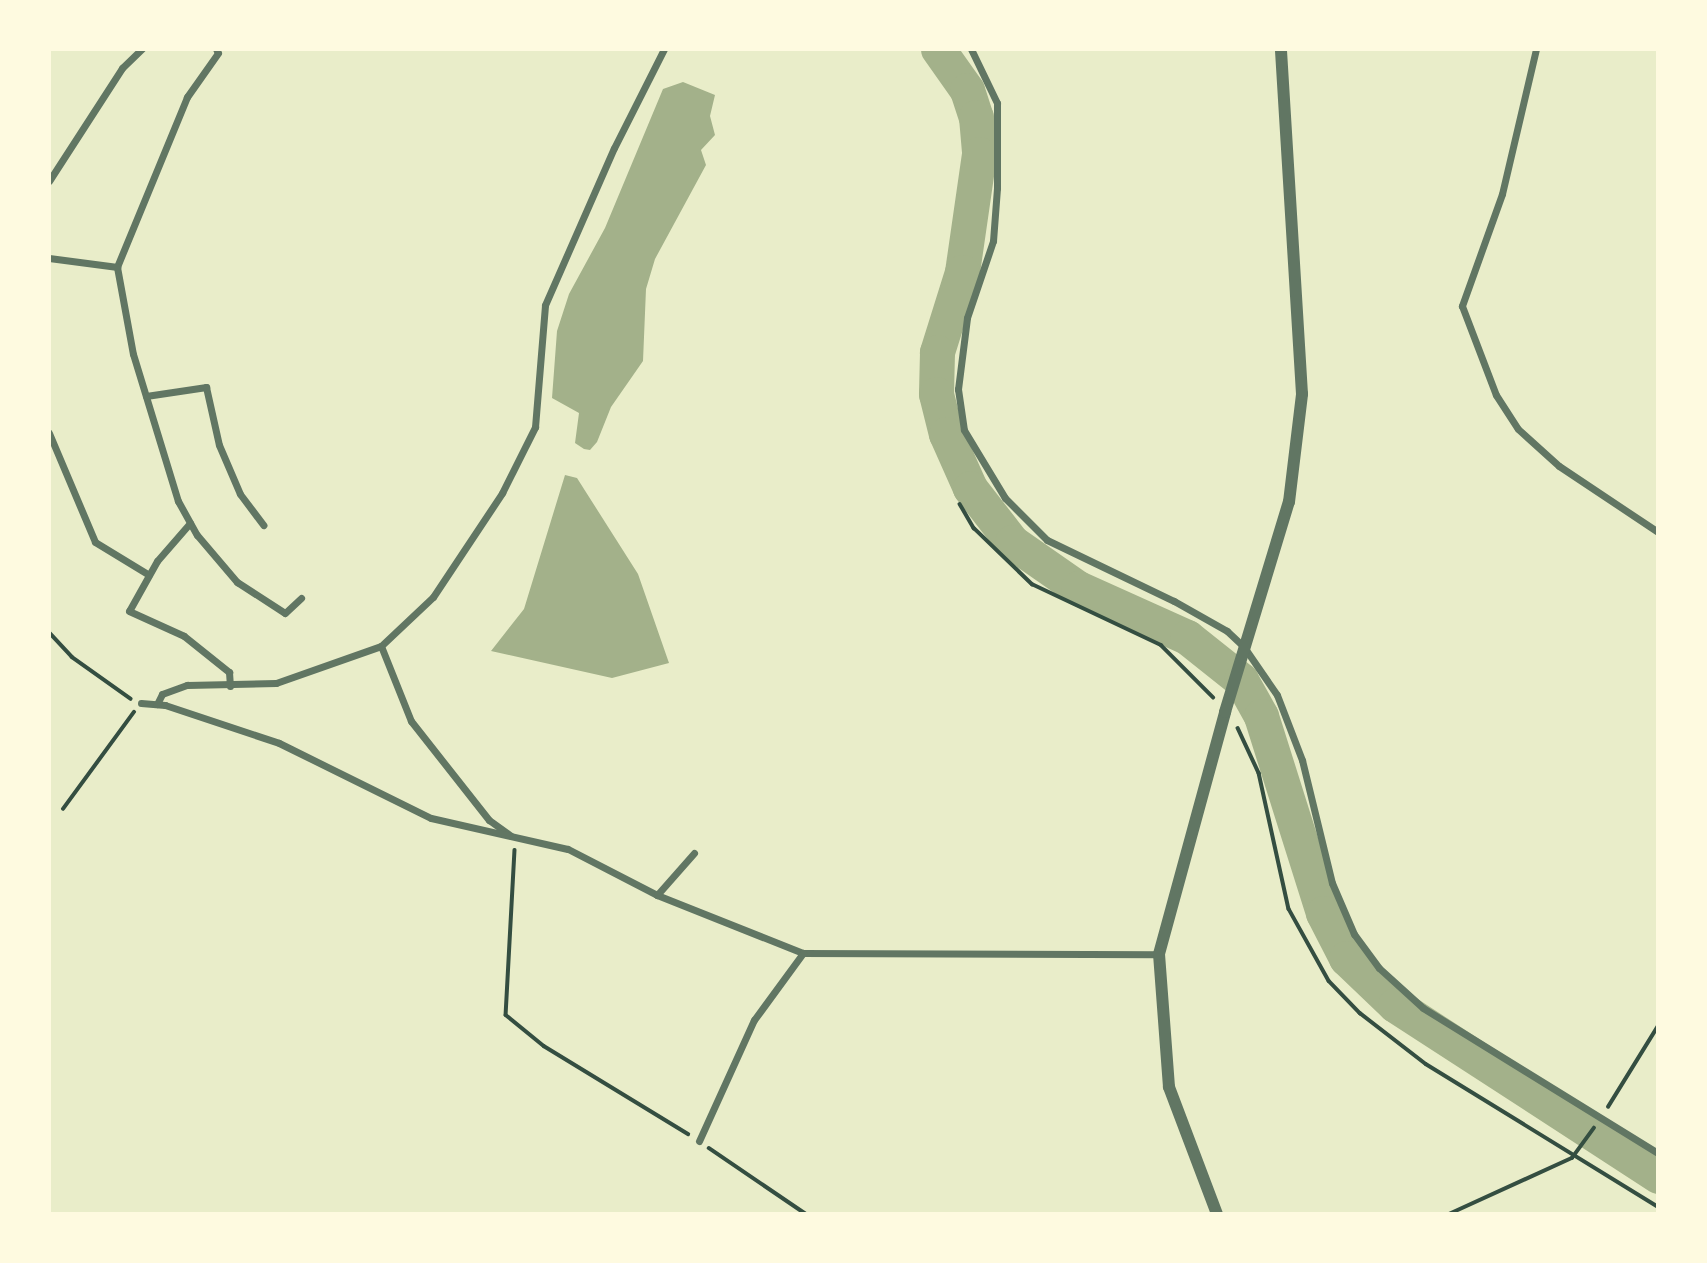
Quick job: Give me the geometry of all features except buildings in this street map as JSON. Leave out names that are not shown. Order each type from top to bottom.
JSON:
[{"type":"street","points":[[49,181],[122,68],[142,49]]},
{"type":"street","points":[[216,49],[218,53],[187,97],[117,267],[146,396],[178,501],[190,523],[237,582],[285,613],[301,598]]},
{"type":"street","points":[[157,704],[162,694],[187,685],[276,683],[381,646],[433,597],[467,550],[535,427],[545,305],[614,148],[664,49]]},
{"type":"street","points":[[971,49],[996,103],[997,188],[993,241],[967,318],[958,389],[964,430],[1005,498],[1047,540],[1174,601],[1227,631],[1244,647],[1278,695],[1302,760],[1332,883],[1354,934],[1379,968],[1423,1008],[1658,1153]]},
{"type":"street","points":[[1217,1214],[1169,1087],[1158,954],[1224,712],[1289,502],[1302,394],[1281,49]]},
{"type":"street","points":[[1536,49],[1502,194],[1462,306],[1496,395],[1518,429],[1559,466],[1658,532]]},
{"type":"street","points":[[49,258],[117,267]]},
{"type":"street","points":[[146,396],[206,387],[219,445],[240,494],[263,525]]},
{"type":"street","points":[[49,433],[95,542],[149,575]]},
{"type":"street","points":[[190,523],[149,575],[129,611],[184,636],[229,672],[230,685]]},
{"type":"street","points":[[381,646],[411,721],[489,820],[516,839]]},
{"type":"street","points":[[141,703],[157,704],[279,743],[431,818],[568,849],[657,895],[803,953],[1158,954]]},
{"type":"street","points":[[657,895],[694,853]]},
{"type":"street","points":[[699,1141],[754,1020],[803,953]]},
{"type":"path","points":[[960,503],[974,528],[1032,584],[1161,645],[1179,659],[1224,712],[1249,745],[1259,773],[1289,909],[1329,981],[1388,1037],[1572,1158],[1658,1208]]},
{"type":"path","points":[[49,632],[99,678],[141,703],[63,809]]},
{"type":"path","points":[[516,839],[506,1015],[544,1046],[699,1141],[806,1214]]},
{"type":"path","points":[[1449,1214],[1572,1158],[1601,1119],[1658,1026]]},
{"type":"shaded area","points":[[683,82],[715,95],[710,116],[715,135],[701,150],[706,165],[655,259],[646,289],[643,361],[611,407],[597,442],[590,450],[584,449],[575,443],[579,413],[552,398],[557,331],[569,294],[605,228],[663,89]]},
{"type":"shaded area","points":[[565,475],[577,478],[638,574],[669,663],[612,678],[491,651],[524,609]]},
{"type":"waterway","points":[[938,49],[967,90],[976,117],[979,154],[962,272],[937,352],[936,394],[946,434],[970,488],[1012,542],[1078,588],[1187,637],[1241,680],[1261,716],[1323,913],[1346,958],[1395,1005],[1658,1176]]}]
